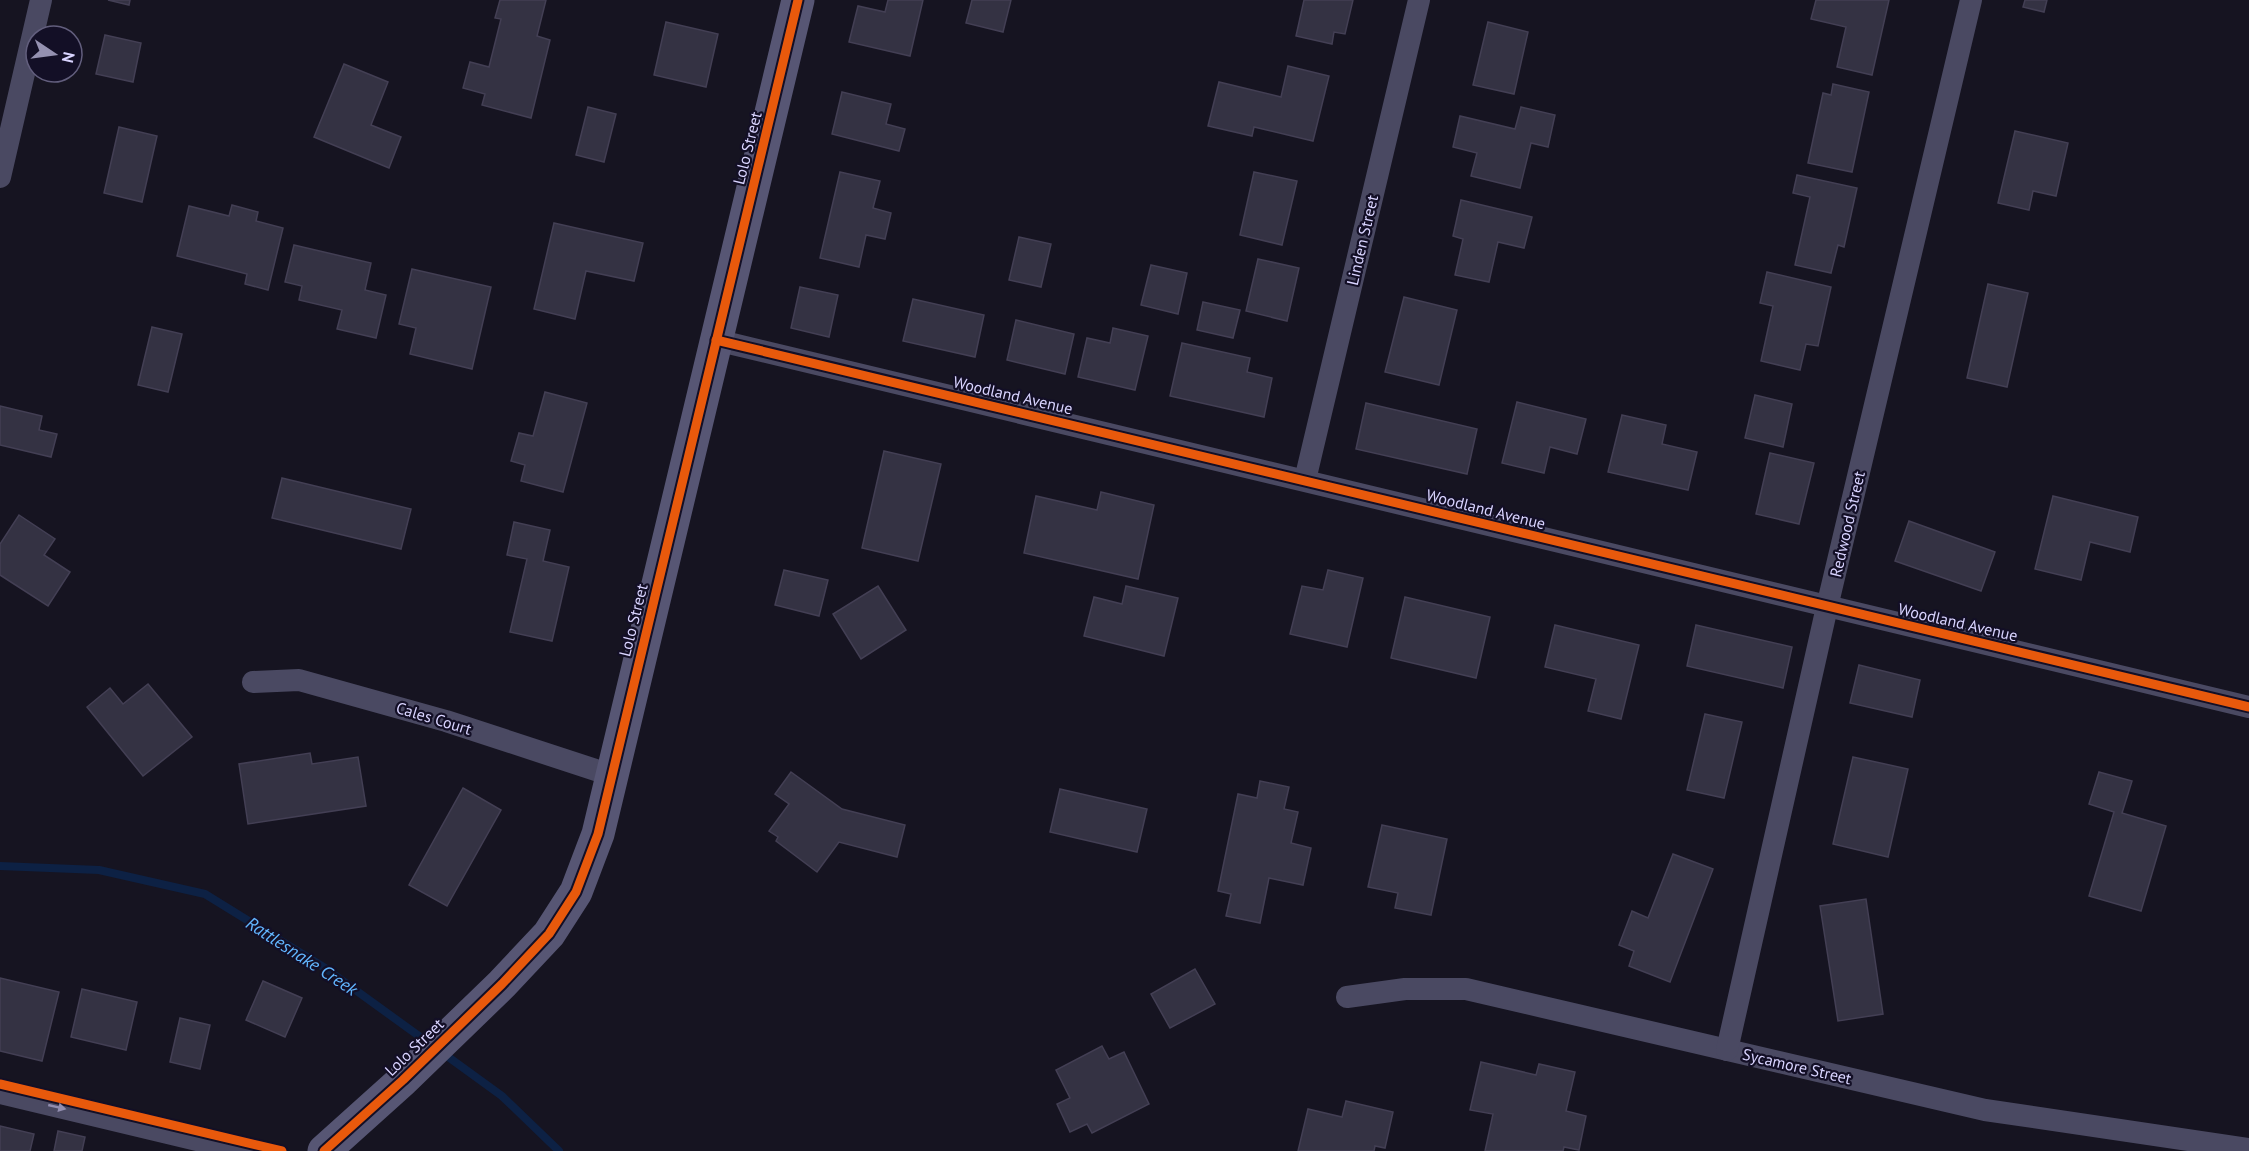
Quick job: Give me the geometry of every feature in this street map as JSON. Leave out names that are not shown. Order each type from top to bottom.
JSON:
[{"type":"street","points":[[0,177],[41,0]]},
{"type":"street","name":"Lolo Street","points":[[324,1151],[403,1080],[502,984],[549,934],[576,892],[598,834],[798,0]]},
{"type":"street","name":"Linden Street","points":[[1305,480],[1419,0]]},
{"type":"street","name":"Redwood Street","points":[[1727,1050],[1827,607],[1971,0]]},
{"type":"street","name":"Woodland Avenue","points":[[716,340],[2249,707]]},
{"type":"street","name":"Cales Court","points":[[253,682],[299,680],[446,721],[611,775]]},
{"type":"street","name":"Sycamore Street","points":[[1347,997],[1405,989],[1467,989],[1985,1110],[2249,1149]]},
{"type":"street","points":[[0,1093],[243,1151]]},
{"type":"building","points":[[108,0],[130,0],[129,5]]},
{"type":"building","points":[[500,0],[546,0],[537,36],[550,40],[531,118],[482,105],[485,94],[463,88],[470,62],[489,67],[501,19],[495,18]]},
{"type":"building","points":[[888,0],[923,0],[910,56],[849,42],[858,6],[885,12]]},
{"type":"building","points":[[972,0],[1011,0],[1003,32],[966,23]]},
{"type":"building","points":[[1304,0],[1353,0],[1345,34],[1334,32],[1332,44],[1296,36]]},
{"type":"building","points":[[1816,0],[1889,0],[1872,75],[1837,67],[1846,27],[1811,19]]},
{"type":"building","points":[[2025,0],[2047,0],[2044,12],[2023,7]]},
{"type":"building","points":[[666,22],[718,34],[706,87],[654,75]]},
{"type":"building","points":[[1488,22],[1528,32],[1514,94],[1473,85]]},
{"type":"building","points":[[105,35],[141,43],[133,82],[96,74]]},
{"type":"building","points":[[344,64],[388,82],[371,125],[401,137],[389,168],[314,137]]},
{"type":"building","points":[[1288,66],[1329,76],[1313,141],[1254,127],[1252,136],[1208,126],[1219,82],[1281,97]]},
{"type":"building","points":[[1833,84],[1869,92],[1852,172],[1808,163],[1823,93],[1831,95]]},
{"type":"building","points":[[842,92],[891,104],[886,124],[905,129],[899,151],[832,134]]},
{"type":"building","points":[[588,107],[616,114],[604,162],[576,155]]},
{"type":"building","points":[[1521,107],[1555,115],[1548,147],[1531,143],[1520,188],[1471,176],[1477,153],[1453,147],[1460,116],[1515,129]]},
{"type":"building","points":[[119,127],[157,136],[142,202],[104,193]]},
{"type":"building","points":[[2015,131],[2068,143],[2056,196],[2033,191],[2029,210],[1998,203]]},
{"type":"building","points":[[840,172],[880,181],[873,208],[891,213],[885,239],[866,235],[859,267],[820,258]]},
{"type":"building","points":[[1254,172],[1297,181],[1282,245],[1240,235]]},
{"type":"building","points":[[1797,175],[1857,188],[1844,247],[1838,245],[1831,273],[1795,265],[1810,197],[1793,193]]},
{"type":"building","points":[[1461,200],[1532,217],[1524,248],[1498,242],[1489,282],[1455,275],[1463,239],[1453,236]]},
{"type":"building","points":[[232,205],[258,212],[256,221],[283,228],[268,290],[245,284],[247,274],[177,256],[189,206],[229,216]]},
{"type":"building","points":[[554,223],[643,243],[634,281],[586,271],[575,319],[534,309]]},
{"type":"building","points":[[1019,237],[1051,244],[1041,287],[1009,280]]},
{"type":"building","points":[[294,245],[371,263],[365,290],[386,295],[376,338],[337,329],[342,310],[299,300],[302,286],[285,282]]},
{"type":"building","points":[[1258,259],[1299,268],[1287,321],[1246,311]]},
{"type":"building","points":[[1151,265],[1187,273],[1178,314],[1141,305]]},
{"type":"building","points":[[412,269],[491,287],[472,369],[410,354],[416,328],[399,324]]},
{"type":"building","points":[[1767,272],[1831,287],[1818,346],[1806,344],[1800,370],[1761,361],[1773,306],[1760,303]]},
{"type":"building","points":[[1988,284],[2028,293],[2007,387],[1967,378]]},
{"type":"building","points":[[800,287],[838,295],[829,337],[791,328]]},
{"type":"building","points":[[1404,297],[1457,310],[1439,385],[1385,372]]},
{"type":"building","points":[[913,299],[984,315],[975,357],[903,341]]},
{"type":"building","points":[[1203,302],[1240,310],[1233,338],[1197,330]]},
{"type":"building","points":[[1016,320],[1074,334],[1065,374],[1007,360]]},
{"type":"building","points":[[152,327],[182,334],[168,392],[138,385]]},
{"type":"building","points":[[1113,328],[1148,336],[1135,390],[1078,377],[1087,338],[1110,343]]},
{"type":"building","points":[[1182,343],[1250,358],[1247,372],[1272,378],[1264,417],[1170,396]]},
{"type":"building","points":[[545,392],[587,403],[563,492],[521,481],[525,465],[511,461],[519,433],[533,436]]},
{"type":"building","points":[[1755,395],[1792,404],[1783,447],[1745,438]]},
{"type":"building","points":[[1517,402],[1586,419],[1577,454],[1550,447],[1544,473],[1502,463]]},
{"type":"building","points":[[1366,403],[1477,429],[1467,474],[1356,449]]},
{"type":"building","points":[[0,406],[42,416],[39,430],[57,434],[51,457],[0,445]]},
{"type":"building","points":[[1622,415],[1666,425],[1662,444],[1697,452],[1688,490],[1608,472]]},
{"type":"building","points":[[884,451],[941,464],[918,561],[862,548]]},
{"type":"building","points":[[1770,453],[1814,463],[1799,524],[1756,514]]},
{"type":"building","points":[[282,478],[411,509],[401,549],[272,518]]},
{"type":"building","points":[[1101,492],[1154,505],[1138,579],[1024,553],[1036,496],[1097,510]]},
{"type":"building","points":[[2053,496],[2138,517],[2130,552],[2090,542],[2081,580],[2035,569]]},
{"type":"building","points":[[19,515],[55,539],[44,555],[70,572],[48,606],[0,575],[0,544]]},
{"type":"building","points":[[1909,521],[1995,552],[1981,591],[1895,561]]},
{"type":"building","points":[[514,522],[550,530],[543,561],[569,567],[552,641],[510,632],[527,559],[507,555]]},
{"type":"building","points":[[784,570],[828,580],[819,616],[775,605]]},
{"type":"building","points":[[1328,570],[1363,578],[1347,647],[1290,634],[1302,586],[1323,590]]},
{"type":"building","points":[[878,586],[906,630],[861,659],[833,614]]},
{"type":"building","points":[[1126,586],[1178,598],[1164,656],[1084,636],[1094,597],[1122,604]]},
{"type":"building","points":[[1405,597],[1490,617],[1476,678],[1391,658]]},
{"type":"building","points":[[1555,625],[1639,645],[1621,719],[1588,711],[1596,679],[1545,667]]},
{"type":"building","points":[[1696,625],[1792,647],[1783,688],[1687,666]]},
{"type":"building","points":[[1859,665],[1920,680],[1912,717],[1850,703]]},
{"type":"building","points":[[148,684],[192,737],[143,776],[87,707],[110,688],[123,704]]},
{"type":"building","points":[[1705,714],[1742,722],[1724,798],[1687,790]]},
{"type":"building","points":[[310,753],[312,764],[358,757],[366,806],[248,824],[239,764]]},
{"type":"building","points":[[1853,757],[1908,769],[1888,857],[1833,844]]},
{"type":"building","points":[[791,772],[842,809],[905,825],[897,857],[839,842],[817,872],[776,841],[778,837],[769,831],[789,804],[775,794]]},
{"type":"building","points":[[2099,772],[2132,781],[2122,813],[2166,826],[2141,911],[2089,896],[2114,812],[2089,804]]},
{"type":"building","points":[[1260,781],[1289,787],[1284,809],[1298,812],[1291,843],[1311,848],[1303,885],[1269,878],[1260,923],[1226,916],[1231,894],[1218,891],[1238,794],[1257,798]]},
{"type":"building","points":[[463,788],[501,810],[447,906],[409,885]]},
{"type":"building","points":[[1060,789],[1147,809],[1137,852],[1050,832]]},
{"type":"building","points":[[1382,825],[1447,839],[1431,915],[1395,908],[1398,893],[1368,887]]},
{"type":"building","points":[[1673,854],[1713,869],[1670,982],[1629,966],[1634,951],[1619,945],[1632,911],[1648,918]]},
{"type":"building","points":[[1866,899],[1883,1014],[1838,1021],[1820,906]]},
{"type":"building","points":[[1195,969],[1215,1004],[1170,1028],[1151,994]]},
{"type":"building","points":[[0,978],[59,992],[42,1061],[0,1051]]},
{"type":"building","points":[[263,981],[302,998],[285,1037],[246,1020]]},
{"type":"building","points":[[82,989],[137,1002],[126,1050],[71,1037]]},
{"type":"building","points":[[180,1018],[210,1025],[200,1069],[170,1062]]},
{"type":"building","points":[[1102,1046],[1109,1059],[1124,1052],[1149,1104],[1092,1133],[1087,1124],[1070,1132],[1057,1104],[1070,1098],[1056,1070]]},
{"type":"building","points":[[1481,1062],[1536,1075],[1539,1064],[1575,1072],[1566,1111],[1586,1116],[1579,1150],[1564,1147],[1563,1151],[1485,1151],[1493,1114],[1470,1110]]},
{"type":"building","points":[[1346,1101],[1393,1112],[1385,1148],[1375,1146],[1374,1151],[1298,1151],[1308,1109],[1342,1117]]},
{"type":"building","points":[[0,1126],[34,1134],[30,1151],[0,1151]]},
{"type":"building","points":[[58,1131],[85,1137],[82,1151],[54,1151]]},
{"type":"waterway","name":"Rattlesnake Creek","points":[[0,866],[99,870],[205,894],[325,968],[430,1044]]},
{"type":"waterway","name":"Rattlesnake Creek","points":[[440,1051],[502,1096],[559,1151]]},
{"type":"cycle path","points":[[324,1151],[403,1080],[502,984],[549,934],[576,892],[598,834],[798,0]]},
{"type":"cycle path","points":[[716,340],[2249,707]]},
{"type":"cycle path","points":[[0,1084],[282,1151]]}]
